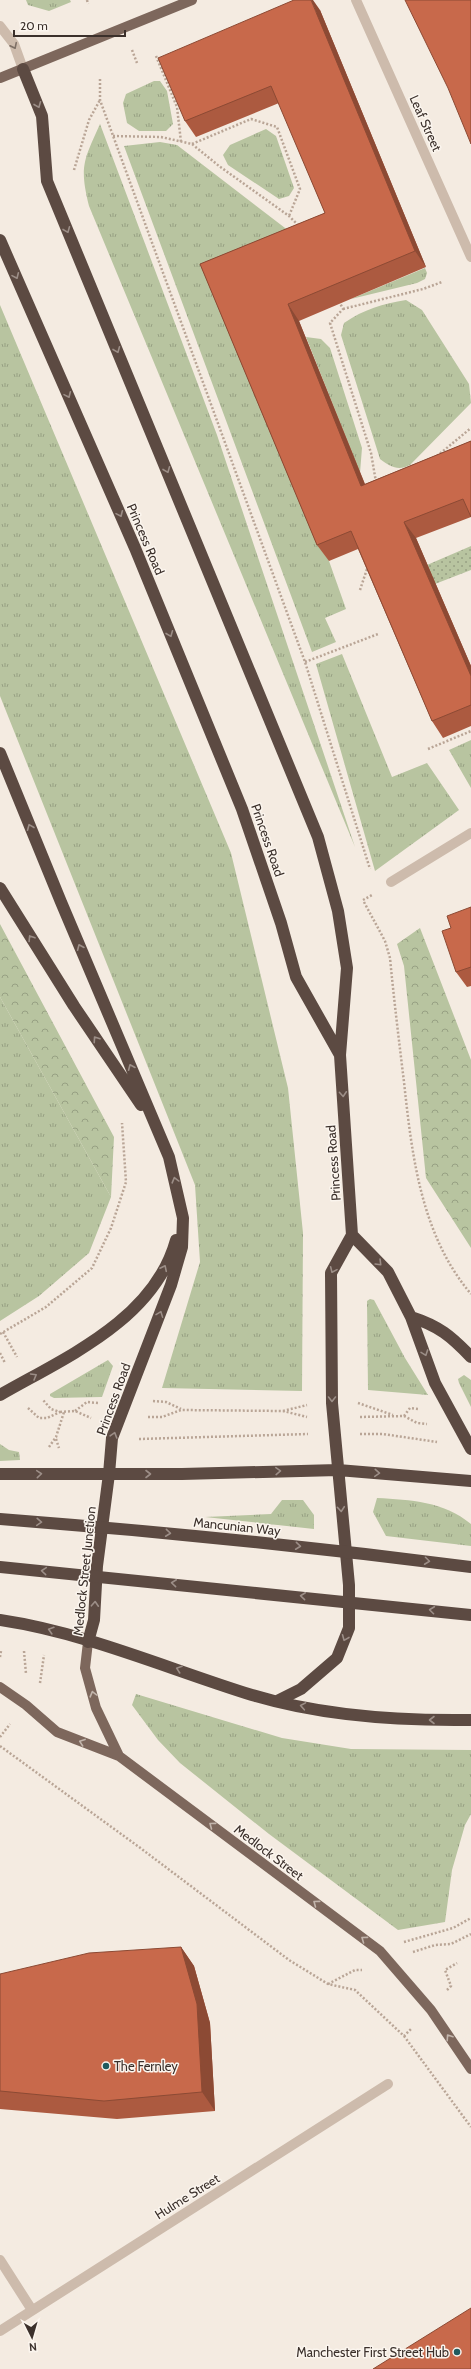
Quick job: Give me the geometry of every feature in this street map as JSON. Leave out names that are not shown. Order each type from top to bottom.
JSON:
[{"type":"highway","points":[[23,69],[42,116],[47,182],[318,837],[338,911],[347,968],[340,1055]]},
{"type":"highway","name":"Princess Road","points":[[0,240],[135,548],[242,809],[281,923],[296,977],[340,1055],[352,1235]]},
{"type":"highway","name":"Princess Road","points":[[0,753],[60,902],[158,1128],[169,1157],[183,1218],[182,1246],[171,1286],[112,1438],[109,1474]]},
{"type":"highway","points":[[0,888],[74,1006],[158,1128]]},
{"type":"highway","points":[[0,1395],[87,1345],[138,1307],[164,1268],[174,1248],[183,1218]]},
{"type":"highway","points":[[278,1701],[300,1689],[337,1658],[349,1628],[349,1585],[332,1403],[331,1273],[352,1235],[388,1272],[411,1317],[435,1383],[471,1449]]},
{"type":"highway","points":[[411,1317],[434,1324],[452,1337],[471,1357]]},
{"type":"highway","points":[[0,1474],[182,1474],[338,1470],[471,1481]]},
{"type":"highway","name":"Medlock Street Junction","points":[[109,1474],[97,1566],[94,1620],[88,1642],[152,1659],[252,1695],[278,1701],[376,1718],[471,1720]]},
{"type":"highway","name":"Mancunian Way","points":[[0,1519],[127,1528],[367,1553],[471,1567]]},
{"type":"highway","points":[[0,1567],[471,1615]]},
{"type":"highway","points":[[0,1620],[48,1629],[88,1642]]},
{"type":"main road","points":[[0,78],[192,0]]},
{"type":"main road","name":"Medlock Street","points":[[88,1642],[86,1668],[96,1708],[119,1756],[380,1951],[431,2010],[471,2069]]},
{"type":"main road","points":[[0,1687],[26,1705],[57,1732],[119,1756]]},
{"type":"street","name":"Leaf Street","points":[[356,0],[471,257]]},
{"type":"street","points":[[0,26],[14,44],[23,69]]},
{"type":"street","points":[[391,882],[471,832]]},
{"type":"street","name":"Hulme Street","points":[[0,2331],[388,2084]]},
{"type":"street","points":[[0,2260],[32,2310]]},
{"type":"path","points":[[87,0],[88,4]]},
{"type":"path","points":[[156,56],[177,107],[181,142]]},
{"type":"path","points":[[100,78],[100,100],[305,662],[370,870]]},
{"type":"path","points":[[192,144],[251,119],[277,127],[300,189],[289,216]]},
{"type":"path","points":[[113,136],[161,137],[192,144],[219,166],[289,216],[302,230]]},
{"type":"path","points":[[378,490],[371,453],[330,323],[343,309],[423,289],[442,282]]},
{"type":"path","points":[[337,296],[343,309]]},
{"type":"path","points":[[435,457],[471,428]]},
{"type":"path","points":[[360,590],[370,560]]},
{"type":"path","points":[[305,662],[378,634]]},
{"type":"path","points":[[428,749],[471,732]]},
{"type":"path","points":[[390,958],[417,1180],[437,1237],[464,1285],[471,1294]]},
{"type":"path","points":[[0,1334],[46,1307],[92,1268],[111,1228],[126,1182],[124,1131],[120,1116]]},
{"type":"path","points":[[3,1332],[10,1345]]},
{"type":"path","points":[[146,1401],[166,1402],[181,1410]]},
{"type":"path","points":[[44,1402],[51,1409],[60,1412],[74,1411],[93,1419]]},
{"type":"path","points":[[74,1411],[87,1402],[99,1403]]},
{"type":"path","points":[[354,1402],[379,1408],[394,1415]]},
{"type":"path","points":[[283,1411],[302,1405],[312,1404]]},
{"type":"path","points":[[27,1408],[39,1418],[47,1418],[60,1412]]},
{"type":"path","points":[[404,1416],[410,1408],[424,1409]]},
{"type":"path","points":[[140,1418],[162,1417],[181,1410],[283,1411],[303,1417],[312,1417]]},
{"type":"path","points":[[56,1439],[64,1412]]},
{"type":"path","points":[[356,1417],[394,1415],[404,1416],[416,1423],[434,1424]]},
{"type":"path","points":[[135,1439],[308,1434]]},
{"type":"path","points":[[355,1434],[383,1434],[439,1442]]},
{"type":"path","points":[[0,1657],[1,1651]]},
{"type":"path","points":[[39,1686],[43,1660]]},
{"type":"path","points":[[0,1737],[12,1722]]},
{"type":"path","points":[[0,1746],[140,1847],[289,1960],[328,1984],[352,1988],[404,2036],[471,2126]]},
{"type":"path","points":[[399,1944],[416,1937],[436,1934],[453,1928],[471,1918]]},
{"type":"path","points":[[407,1954],[436,1945],[451,1944],[471,1934]]},
{"type":"path","points":[[444,1994],[450,1986],[446,1970],[457,1963]]},
{"type":"path","points":[[328,1984],[355,1970]]},
{"type":"path","points":[[404,2036],[416,2025]]},
{"type":"green space","points":[[26,0],[70,0],[71,2],[49,11],[28,5]]},
{"type":"green space","points":[[154,81],[160,81],[167,91],[173,124],[166,131],[139,131],[127,123],[123,103],[126,94]]},
{"type":"green space","points":[[100,124],[217,435],[355,847],[89,206],[84,181],[85,164],[90,146]]},
{"type":"green space","points":[[266,129],[276,136],[294,188],[289,196],[279,199],[228,165],[223,155],[230,145]]},
{"type":"green space","points":[[160,142],[177,145],[289,231],[212,281],[329,561],[346,609],[325,618],[336,642],[312,652],[124,146]]},
{"type":"green space","points":[[425,268],[427,273],[425,279],[417,283],[351,299]]},
{"type":"green space","points":[[406,300],[422,310],[469,384],[471,403],[410,465],[398,468],[391,466],[380,459],[341,335],[344,323],[351,318],[382,305]]},
{"type":"green space","points":[[0,305],[231,853],[288,1088],[303,1233],[302,1391],[162,1388],[200,1262],[195,1185],[0,696]]},
{"type":"green space","points":[[306,337],[321,339],[330,348],[362,448],[360,473]]},
{"type":"green space","points":[[471,546],[471,570],[435,584],[427,565]]},
{"type":"green space","points":[[342,654],[392,777],[427,763],[459,810],[375,871],[316,664]]},
{"type":"green space","points":[[471,740],[471,788],[449,750]]},
{"type":"green space","points":[[0,924],[114,1137],[111,1197],[0,997]]},
{"type":"green space","points":[[420,928],[471,1060],[471,1248],[426,1178],[404,966],[397,944]]},
{"type":"green space","points":[[0,997],[111,1197],[89,1253],[39,1296],[0,1321]]},
{"type":"green space","points":[[370,1299],[374,1300],[405,1358],[428,1395],[368,1390],[367,1301]]},
{"type":"green space","points":[[108,1360],[113,1366],[102,1397],[54,1398],[50,1396],[50,1394]]},
{"type":"green space","points":[[464,1375],[471,1380],[471,1407],[458,1379]]},
{"type":"green space","points":[[0,1444],[9,1450],[19,1452],[20,1460],[0,1461]]},
{"type":"green space","points":[[377,1498],[426,1503],[438,1506],[460,1516],[471,1524],[471,1546],[386,1536],[373,1512]]},
{"type":"green space","points":[[282,1500],[303,1500],[314,1515],[314,1529],[205,1517],[271,1514]]},
{"type":"green space","points":[[136,1694],[282,1738],[351,1749],[471,1750],[471,1814],[465,1825],[452,1870],[445,1922],[398,1930],[269,1834],[180,1763],[158,1740],[132,1705]]},
{"type":"building","points":[[294,0],[311,0],[415,251],[288,304],[361,486],[471,441],[471,517],[463,499],[404,522],[471,676],[471,705],[432,721],[351,531],[317,545],[200,264],[325,213],[271,86],[185,121],[158,58]]},
{"type":"building","points":[[405,0],[471,0],[471,144],[448,88]]},
{"type":"building","points":[[471,907],[471,967],[456,972],[442,931],[451,928],[447,916]]},
{"type":"building","name":"The Fernley","points":[[181,1947],[197,2004],[202,2092],[104,2101],[0,2091],[0,1974],[89,1953]]},
{"type":"building","points":[[471,2308],[471,2369],[373,2369]]},
{"type":"place","name":"The Fernley","points":[[106,2066]]},
{"type":"place","name":"Manchester First Street Hub","points":[[457,2352]]}]
